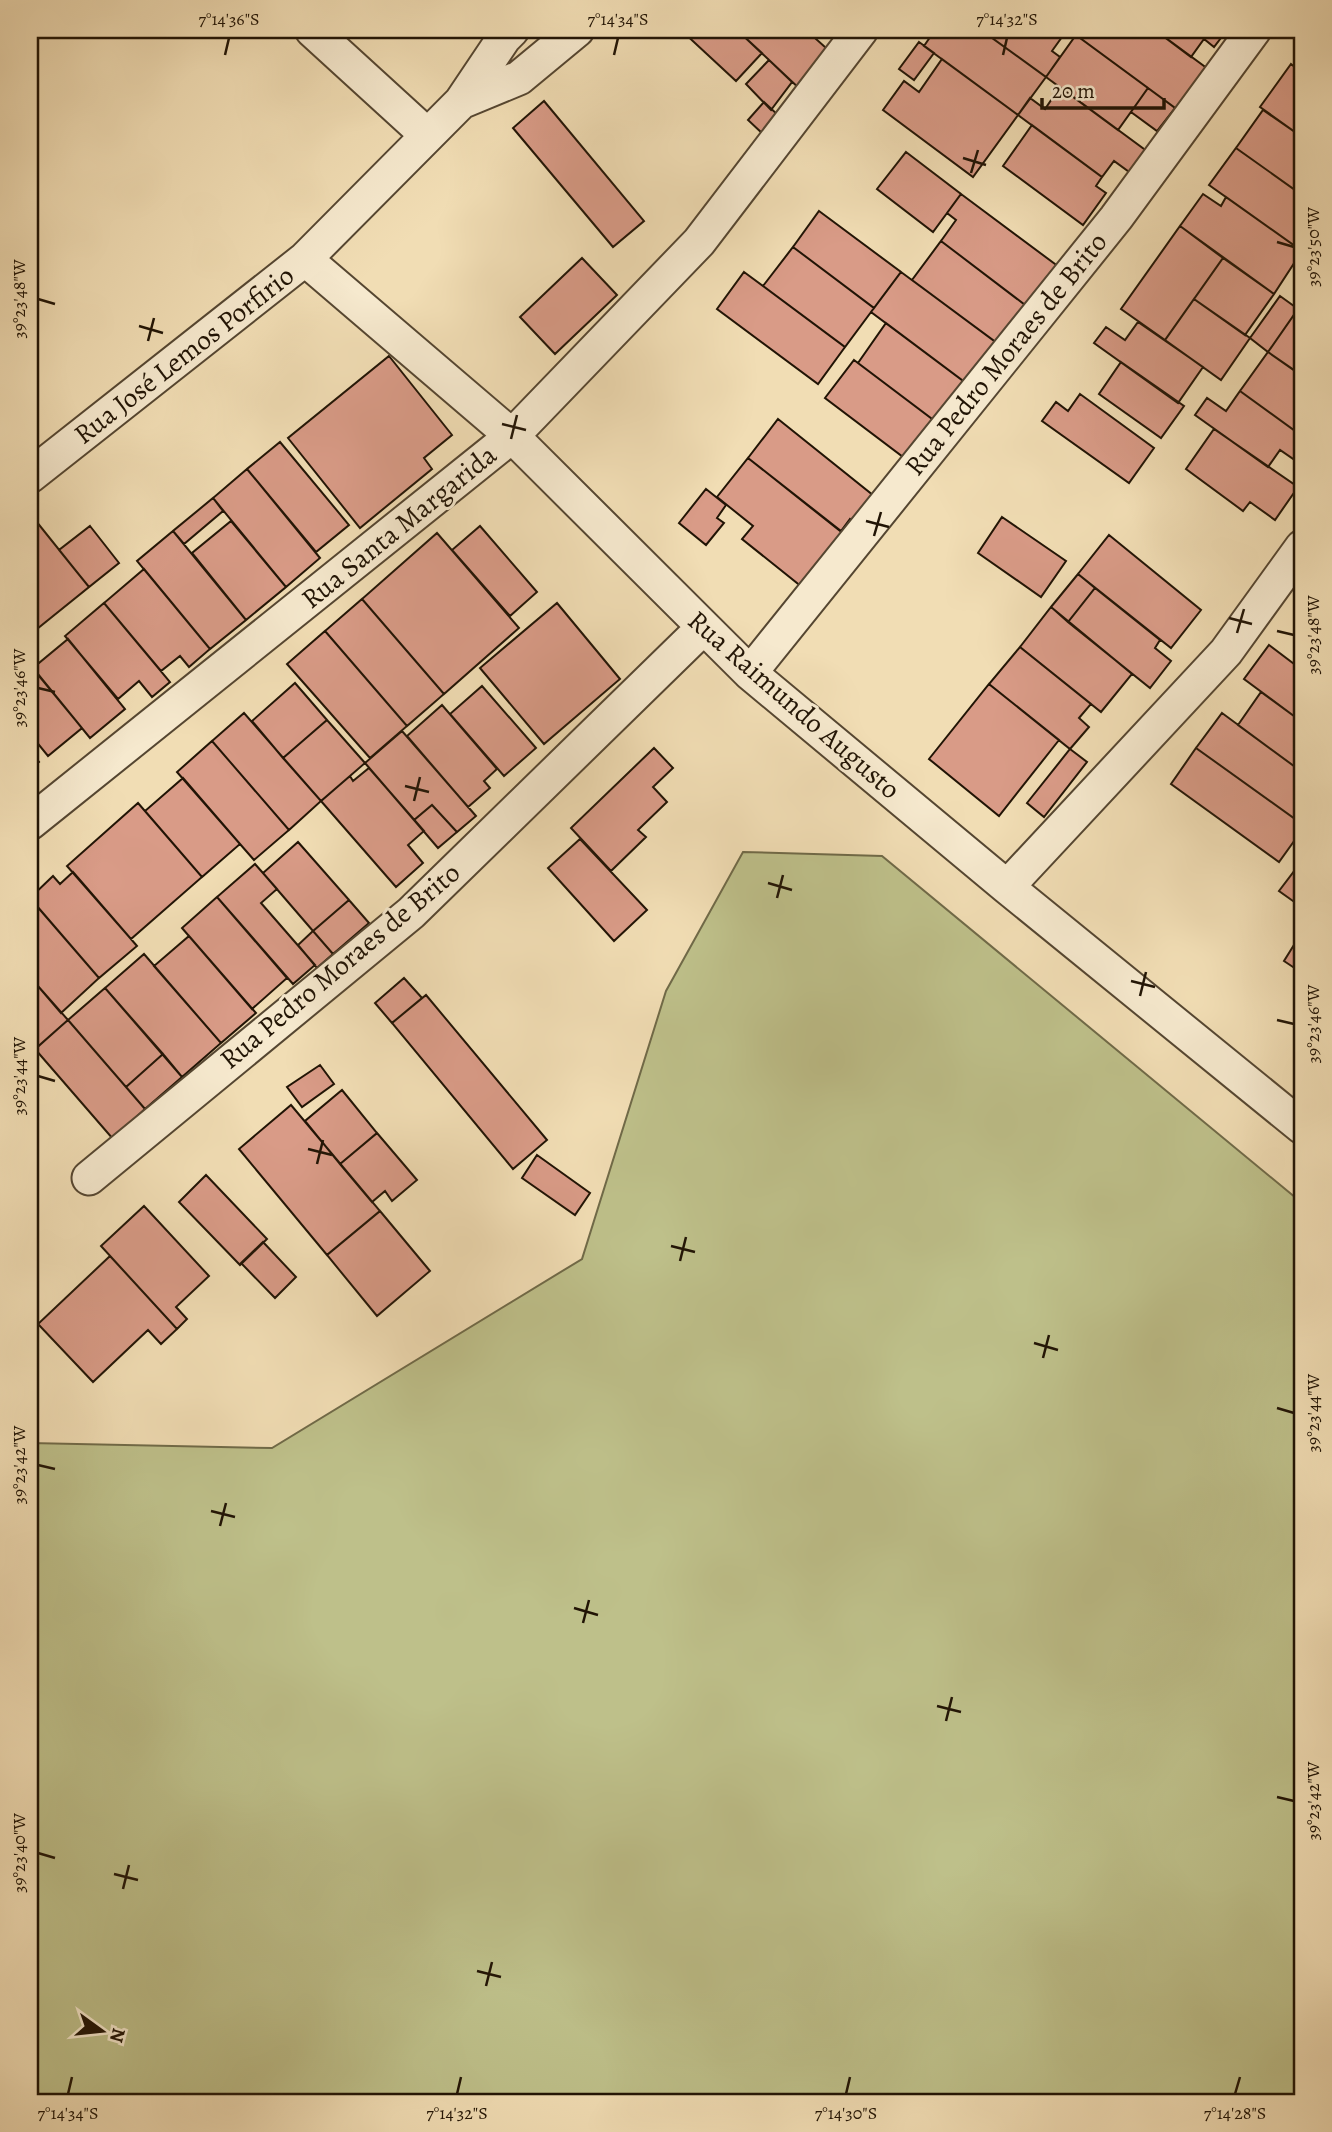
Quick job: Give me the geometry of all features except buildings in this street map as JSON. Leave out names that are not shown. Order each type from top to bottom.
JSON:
[{"type":"street","points":[[313,30],[427,135]]},
{"type":"street","points":[[461,102],[512,30]]},
{"type":"street","points":[[461,102],[519,78],[577,30]]},
{"type":"street","name":"Rua Santa Margarida","points":[[30,823],[512,436],[699,242],[862,30]]},
{"type":"street","name":"Rua Pedro Moraes de Brito","points":[[750,673],[1116,218],[1254,30]]},
{"type":"street","name":"Rua José Lemos Porfirio","points":[[30,476],[305,259],[461,102]]},
{"type":"street","name":"Rua Raimundo Augusto","points":[[305,259],[512,436],[750,673],[1302,1127]]},
{"type":"street","points":[[1007,887],[1226,652],[1302,547]]},
{"type":"street","name":"Rua Pedro Moraes de Brito","points":[[89,1178],[411,913],[703,628]]},
{"type":"green space","points":[[743,852],[882,856],[1302,1203],[1302,2102],[30,2102],[30,1443],[272,1448],[582,1259],[666,991]]}]
